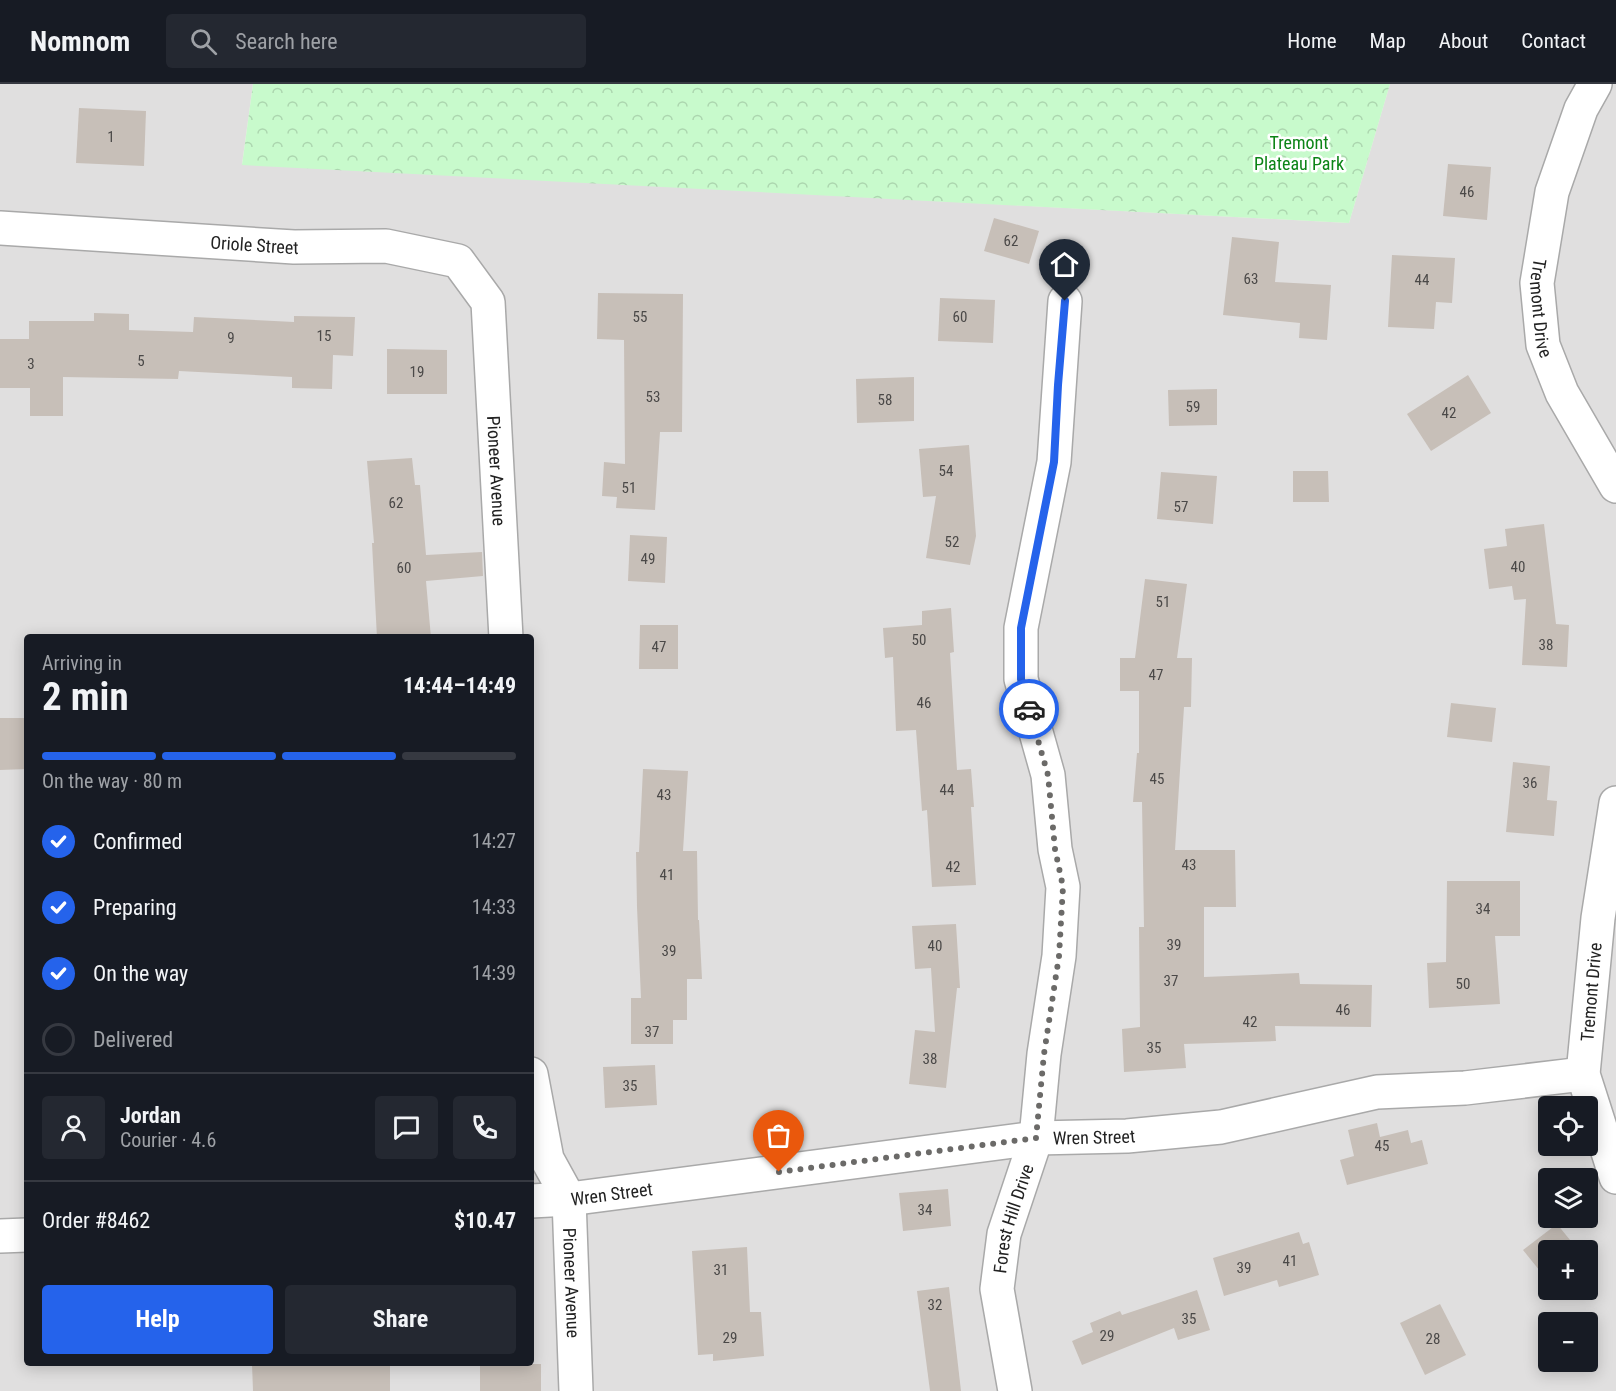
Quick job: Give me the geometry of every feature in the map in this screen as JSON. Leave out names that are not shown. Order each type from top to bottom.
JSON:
[{"type":"street","name":"Tremont Drive","points":[[1594,84],[1581,109],[1552,192],[1537,284],[1543,345],[1562,393],[1616,486]]},
{"type":"street","name":"Oriole Street","points":[[0,228],[294,247],[386,246],[458,261],[488,302]]},
{"type":"street","name":"Forest Hill Drive","points":[[1015,1391],[997,1289],[1004,1234],[1036,1138],[1044,1054],[1059,956],[1063,887],[1055,849],[1048,775],[1021,679],[1021,628],[1054,462],[1065,301]]},
{"type":"street","name":"Pioneer Avenue","points":[[488,302],[506,634]]},
{"type":"street","name":"Tremont Drive","points":[[1616,803],[1598,918],[1583,1074],[1616,1177]]},
{"type":"street","name":"Wren Street","points":[[534,1202],[1036,1138],[1127,1136],[1221,1127],[1377,1092],[1465,1088],[1583,1074]]},
{"type":"street","name":"Pioneer Avenue","points":[[534,1090],[547,1160],[569,1199],[576,1391]]},
{"type":"street","points":[[0,1236],[24,1235]]},
{"type":"shaded area","points":[[0,84],[253,84],[242,164],[1349,223],[1390,84],[1616,84],[1616,1391],[0,1391]]},
{"type":"green space","name":"Tremont Plateau Park","points":[[253,84],[1390,84],[1349,223],[242,165]]},
{"type":"building","points":[[79,108],[146,111],[144,166],[76,163]]},
{"type":"building","points":[[1448,164],[1491,167],[1487,220],[1443,216]]},
{"type":"building","points":[[994,218],[1039,231],[1029,264],[984,251]]},
{"type":"building","points":[[1232,237],[1279,242],[1275,282],[1331,285],[1327,340],[1299,338],[1300,323],[1223,315]]},
{"type":"building","points":[[1392,255],[1455,258],[1452,303],[1436,302],[1434,329],[1388,327]]},
{"type":"building","points":[[598,293],[683,294],[682,432],[660,432],[655,510],[616,508],[617,497],[602,496],[604,462],[625,464],[624,340],[597,339]]},
{"type":"building","points":[[940,298],[995,300],[993,343],[938,341]]},
{"type":"building","points":[[94,313],[129,314],[129,330],[193,332],[194,317],[294,322],[294,316],[355,317],[353,356],[333,355],[332,389],[292,388],[292,377],[179,371],[178,379],[63,377],[63,416],[30,416],[30,388],[0,388],[0,339],[29,339],[29,321],[94,321]]},
{"type":"building","points":[[387,349],[447,350],[447,394],[387,394]]},
{"type":"building","points":[[1468,375],[1491,413],[1431,451],[1407,414]]},
{"type":"building","points":[[914,377],[914,421],[857,423],[856,379]]},
{"type":"building","points":[[1217,389],[1217,425],[1169,426],[1168,390]]},
{"type":"building","points":[[969,445],[976,536],[970,565],[926,558],[936,496],[923,497],[919,449]]},
{"type":"building","points":[[412,458],[415,485],[420,485],[426,555],[482,552],[483,576],[426,581],[431,634],[377,634],[372,543],[374,543],[367,461]]},
{"type":"building","points":[[1293,471],[1328,471],[1329,502],[1293,502]]},
{"type":"building","points":[[1161,472],[1217,476],[1213,524],[1157,519]]},
{"type":"building","points":[[1544,524],[1556,624],[1569,625],[1567,667],[1522,665],[1526,599],[1514,600],[1512,586],[1489,589],[1484,549],[1507,546],[1505,529]]},
{"type":"building","points":[[630,535],[667,537],[665,583],[628,581]]},
{"type":"building","points":[[1145,579],[1187,584],[1177,658],[1192,658],[1191,707],[1184,707],[1175,850],[1235,850],[1236,907],[1204,907],[1204,977],[1299,973],[1300,984],[1372,985],[1371,1027],[1275,1026],[1276,1041],[1184,1044],[1186,1068],[1124,1072],[1122,1029],[1140,1027],[1139,927],[1144,927],[1142,802],[1133,802],[1137,753],[1139,753],[1139,691],[1120,691],[1120,658],[1135,658]]},
{"type":"building","points":[[951,608],[954,652],[950,653],[957,770],[971,769],[976,885],[932,887],[927,810],[922,811],[916,730],[896,731],[893,657],[885,658],[883,628],[922,625],[922,611]]},
{"type":"building","points":[[640,625],[678,625],[678,669],[639,669]]},
{"type":"building","points":[[1451,703],[1496,708],[1492,742],[1447,737]]},
{"type":"building","points":[[0,718],[24,718],[24,769],[0,770]]},
{"type":"building","points":[[1513,762],[1550,766],[1547,800],[1557,801],[1554,836],[1506,832]]},
{"type":"building","points":[[643,769],[688,771],[683,851],[697,851],[702,979],[687,979],[687,1020],[673,1020],[673,1044],[631,1044],[631,998],[641,998],[636,852],[639,852]]},
{"type":"building","points":[[1447,881],[1520,881],[1520,936],[1495,936],[1500,1004],[1429,1008],[1427,963],[1446,962]]},
{"type":"building","points":[[956,924],[960,988],[957,988],[946,1088],[909,1084],[915,1030],[935,1032],[931,968],[915,969],[912,926]]},
{"type":"building","points":[[655,1065],[657,1105],[605,1108],[603,1067]]},
{"type":"building","points":[[1377,1123],[1380,1137],[1408,1130],[1411,1143],[1422,1140],[1428,1164],[1347,1185],[1340,1160],[1354,1156],[1348,1130]]},
{"type":"building","points":[[948,1189],[951,1226],[903,1231],[899,1193]]},
{"type":"building","points":[[1552,1228],[1560,1228],[1570,1240],[1538,1240],[1538,1269],[1523,1250]]},
{"type":"building","points":[[1299,1232],[1303,1244],[1309,1242],[1319,1275],[1279,1287],[1277,1280],[1224,1296],[1213,1258]]},
{"type":"building","points":[[747,1247],[750,1312],[761,1312],[764,1356],[713,1361],[713,1354],[698,1355],[692,1251]]},
{"type":"building","points":[[949,1287],[961,1391],[930,1391],[917,1291]]},
{"type":"building","points":[[1197,1290],[1210,1330],[1178,1340],[1174,1328],[1082,1365],[1072,1341],[1093,1332],[1090,1323],[1120,1311],[1122,1315]]},
{"type":"building","points":[[1440,1304],[1466,1355],[1425,1375],[1400,1323]]},
{"type":"building","points":[[541,1364],[541,1391],[480,1391],[480,1366]]},
{"type":"building","points":[[252,1366],[390,1366],[390,1391],[253,1391]]},
{"type":"way so far","points":[[779,1172],[1036,1138],[1044,1054],[1059,956],[1063,887],[1055,849],[1048,775],[1029,709]]},
{"type":"route","points":[[1029,709],[1021,679],[1021,628],[1054,462],[1065,301]]}]
